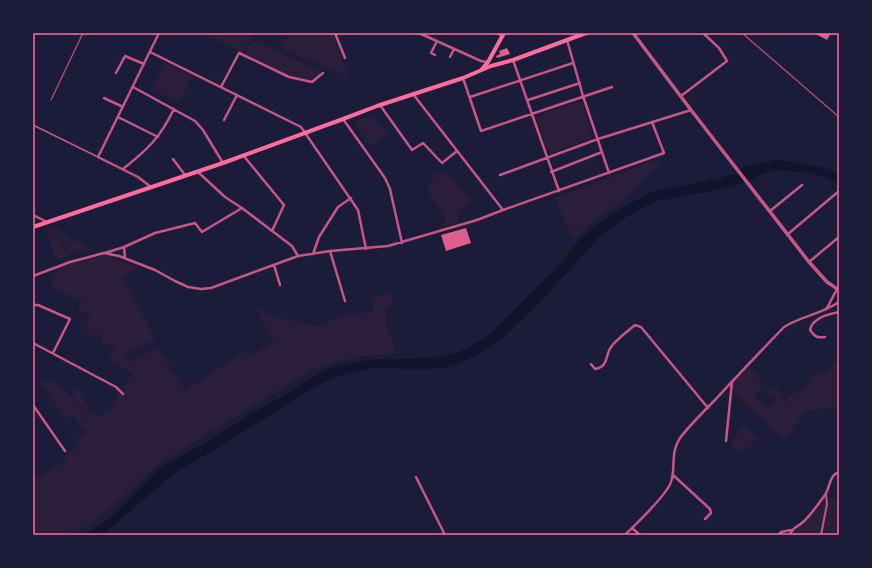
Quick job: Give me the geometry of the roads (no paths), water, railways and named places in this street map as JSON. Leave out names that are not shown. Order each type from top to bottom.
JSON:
[{"type":"main road","points":[[35,226],[152,188],[306,133],[378,105],[463,78],[491,66],[513,60],[586,33]]},
{"type":"main road","points":[[481,70],[488,62],[503,34]]},
{"type":"main road","points":[[488,62],[491,66]]},
{"type":"street","points":[[152,188],[138,177],[98,157],[158,34],[153,33]]},
{"type":"street","points":[[335,33],[345,58]]},
{"type":"street","points":[[419,33],[481,61],[488,62]]},
{"type":"street","points":[[497,33],[503,34]]},
{"type":"street","points":[[625,535],[657,502],[671,484],[673,474],[673,456],[676,444],[684,434],[784,327],[795,321],[827,309],[832,304],[838,290],[827,282],[809,262],[633,33]]},
{"type":"street","points":[[680,96],[727,61],[719,48],[703,33]]},
{"type":"street","points":[[567,40],[573,63],[609,172]]},
{"type":"street","points":[[435,55],[431,53],[437,41]]},
{"type":"street","points":[[450,57],[454,48]]},
{"type":"street","points":[[150,52],[301,128],[306,133],[358,210],[366,249]]},
{"type":"street","points":[[221,87],[239,52],[289,77],[312,82],[323,73]]},
{"type":"street","points":[[116,73],[126,56],[144,64]]},
{"type":"street","points":[[513,60],[559,191]]},
{"type":"street","points":[[470,97],[573,63]]},
{"type":"street","points":[[463,78],[481,131],[612,87]]},
{"type":"street","points":[[528,100],[580,83]]},
{"type":"street","points":[[133,87],[195,121],[203,130],[223,163]]},
{"type":"street","points":[[413,94],[503,210]]},
{"type":"street","points":[[224,120],[237,95]]},
{"type":"street","points":[[104,98],[123,107]]},
{"type":"street","points":[[378,105],[412,150],[424,143],[442,163],[457,151]]},
{"type":"street","points":[[123,169],[146,150],[158,137],[174,109]]},
{"type":"street","points":[[500,176],[598,139],[691,110]]},
{"type":"street","points":[[118,117],[158,137]]},
{"type":"street","points":[[343,119],[388,184],[402,243]]},
{"type":"street","points":[[104,253],[125,258],[155,270],[188,287],[201,289],[217,286],[298,256],[330,251],[366,249],[402,243],[477,220],[664,153],[652,122]]},
{"type":"street","points":[[552,172],[602,152]]},
{"type":"street","points":[[243,155],[284,205],[272,231]]},
{"type":"street","points":[[173,159],[185,175]]},
{"type":"street","points":[[197,172],[225,197],[292,246],[298,256]]},
{"type":"street","points":[[770,211],[802,185]]},
{"type":"street","points":[[788,234],[839,191]]},
{"type":"street","points":[[313,254],[319,237],[338,207],[351,198]]},
{"type":"street","points":[[33,276],[70,262],[124,247],[155,233],[195,223],[202,232],[242,208]]},
{"type":"street","points":[[33,215],[47,222]]},
{"type":"street","points":[[809,262],[839,237]]},
{"type":"street","points":[[124,247],[125,258]]},
{"type":"street","points":[[330,251],[345,301]]},
{"type":"street","points":[[274,265],[280,285]]},
{"type":"street","points":[[832,304],[839,302]]},
{"type":"street","points":[[832,304],[839,306]]},
{"type":"street","points":[[33,305],[38,305],[70,319],[53,353]]},
{"type":"street","points":[[825,337],[818,338],[814,336],[810,330],[811,326],[819,318],[839,312]]},
{"type":"street","points":[[591,364],[595,368],[600,368],[607,361],[610,348],[635,325],[638,325],[663,352],[708,408]]},
{"type":"street","points":[[33,343],[116,387],[123,394]]},
{"type":"street","points":[[726,441],[733,388],[732,381]]},
{"type":"street","points":[[33,405],[65,451]]},
{"type":"street","points":[[779,535],[781,532],[792,529],[802,523],[826,494],[832,477],[836,472],[839,472]]},
{"type":"street","points":[[673,474],[710,509],[711,513],[706,518]]},
{"type":"street","points":[[416,477],[445,535]]},
{"type":"street","points":[[821,535],[827,504],[826,494]]},
{"type":"street","points":[[632,528],[640,535]]},
{"type":"street","points":[[790,535],[792,529]]},
{"type":"lane","points":[[33,125],[98,157]]},
{"type":"railway","points":[[51,100],[83,33]]},
{"type":"railway","points":[[742,33],[839,117]]}]
